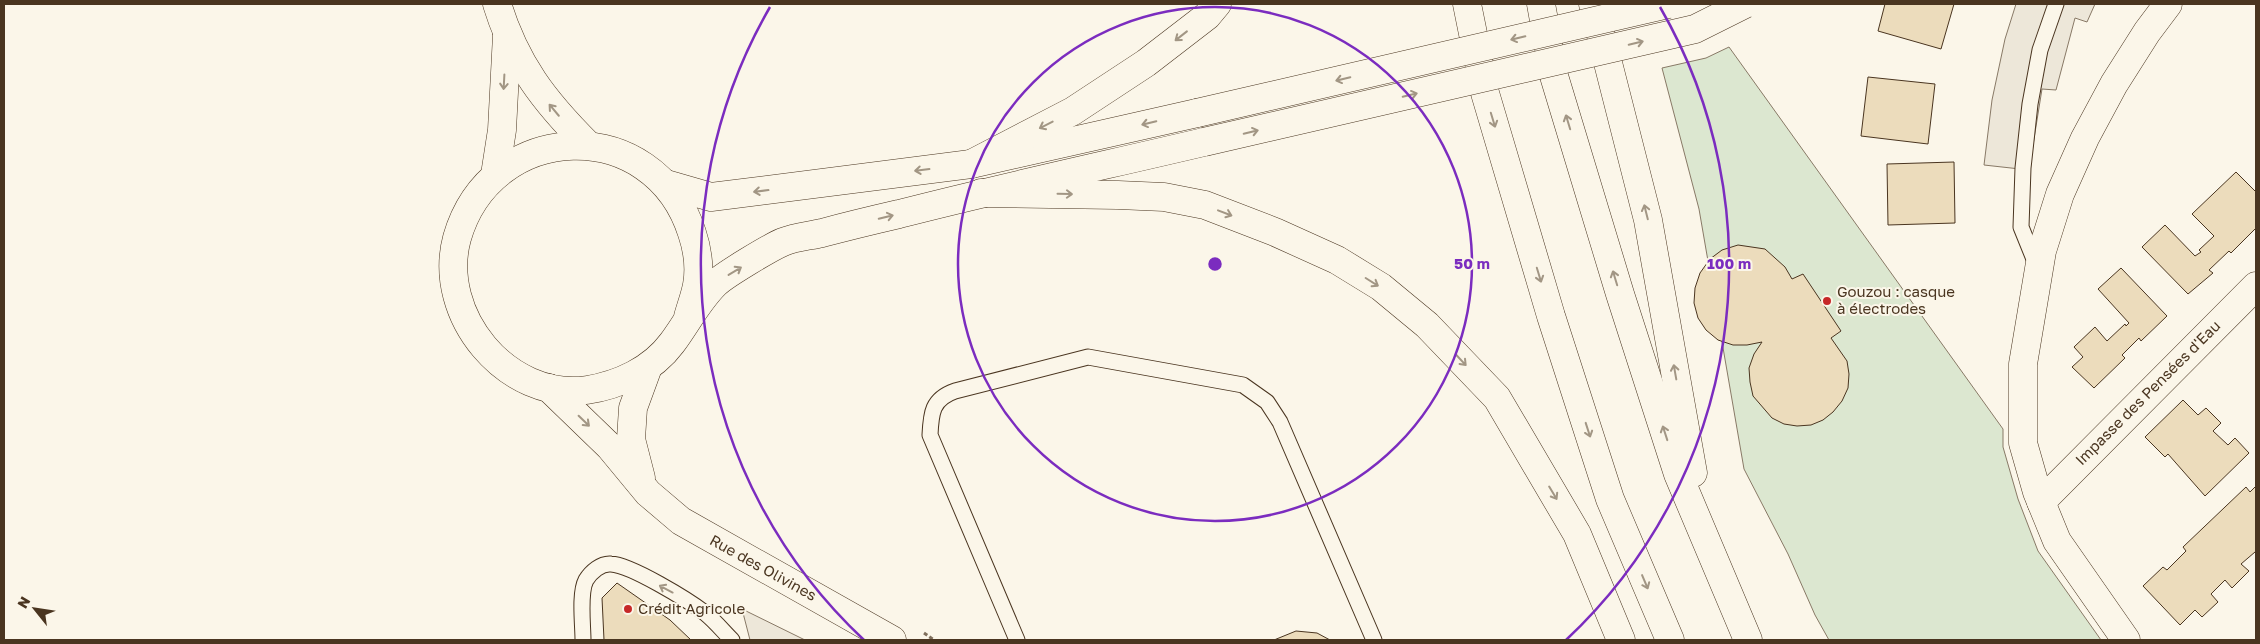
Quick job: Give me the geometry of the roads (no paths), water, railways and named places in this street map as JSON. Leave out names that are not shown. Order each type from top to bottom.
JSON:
[{"type":"main road","points":[[498,4],[507,34],[533,84],[557,114],[588,145]]},
{"type":"main road","points":[[971,164],[1074,111],[1146,63],[1207,16],[1217,4]]},
{"type":"main road","points":[[1467,4],[1485,93],[1551,316],[1610,498],[1670,640]]},
{"type":"main road","points":[[1541,4],[1554,76],[1635,342],[1678,474],[1747,639]]},
{"type":"main road","points":[[1593,4],[1648,220],[1694,481],[1747,639]]},
{"type":"main road","points":[[666,184],[711,197],[971,164],[1668,4]]},
{"type":"main road","points":[[688,317],[698,283],[696,247],[686,213],[666,184],[644,164],[617,152],[588,145],[555,146],[523,157],[495,175],[470,205],[456,241],[454,279],[463,317],[484,349],[513,374],[549,388],[583,390],[617,383],[648,367],[671,344],[688,317],[717,282],[783,242],[981,193],[1695,29],[1745,4]]},
{"type":"main road","points":[[2126,640],[2057,541],[2041,502],[2023,443],[2023,364],[2042,251],[2060,194],[2085,138],[2114,84],[2147,32],[2168,4]]},
{"type":"main road","points":[[495,175],[502,130],[507,34]]},
{"type":"main road","points":[[981,193],[1118,195],[1164,198],[1205,205],[1275,232],[1337,260],[1381,287],[1428,324],[1497,398],[1577,534],[1622,640]]},
{"type":"main road","name":"Impasse des Pensées d'Eau","points":[[2041,502],[2256,286]]},
{"type":"main road","name":"Rue des Olivines","points":[[642,484],[631,439],[633,408],[648,367]]},
{"type":"main road","name":"Rue des Olivines","points":[[549,388],[610,446],[648,493],[681,521],[892,640]]},
{"type":"lane","points":[[2039,270],[2021,227],[2023,168],[2030,104],[2040,50],[2056,4]]},
{"type":"lane","points":[[1017,640],[930,435],[934,405],[943,395],[955,391],[1088,356],[1243,385],[1267,402],[1280,422],[1374,640]]},
{"type":"lane","points":[[583,640],[582,597],[586,580],[598,567],[610,563],[629,570],[684,599],[706,614],[732,640]]},
{"type":"place","name":"Gouzou : casque à électrodes","points":[[1827,301]]},
{"type":"place","name":"Crédit Agricole","points":[[628,609]]}]
